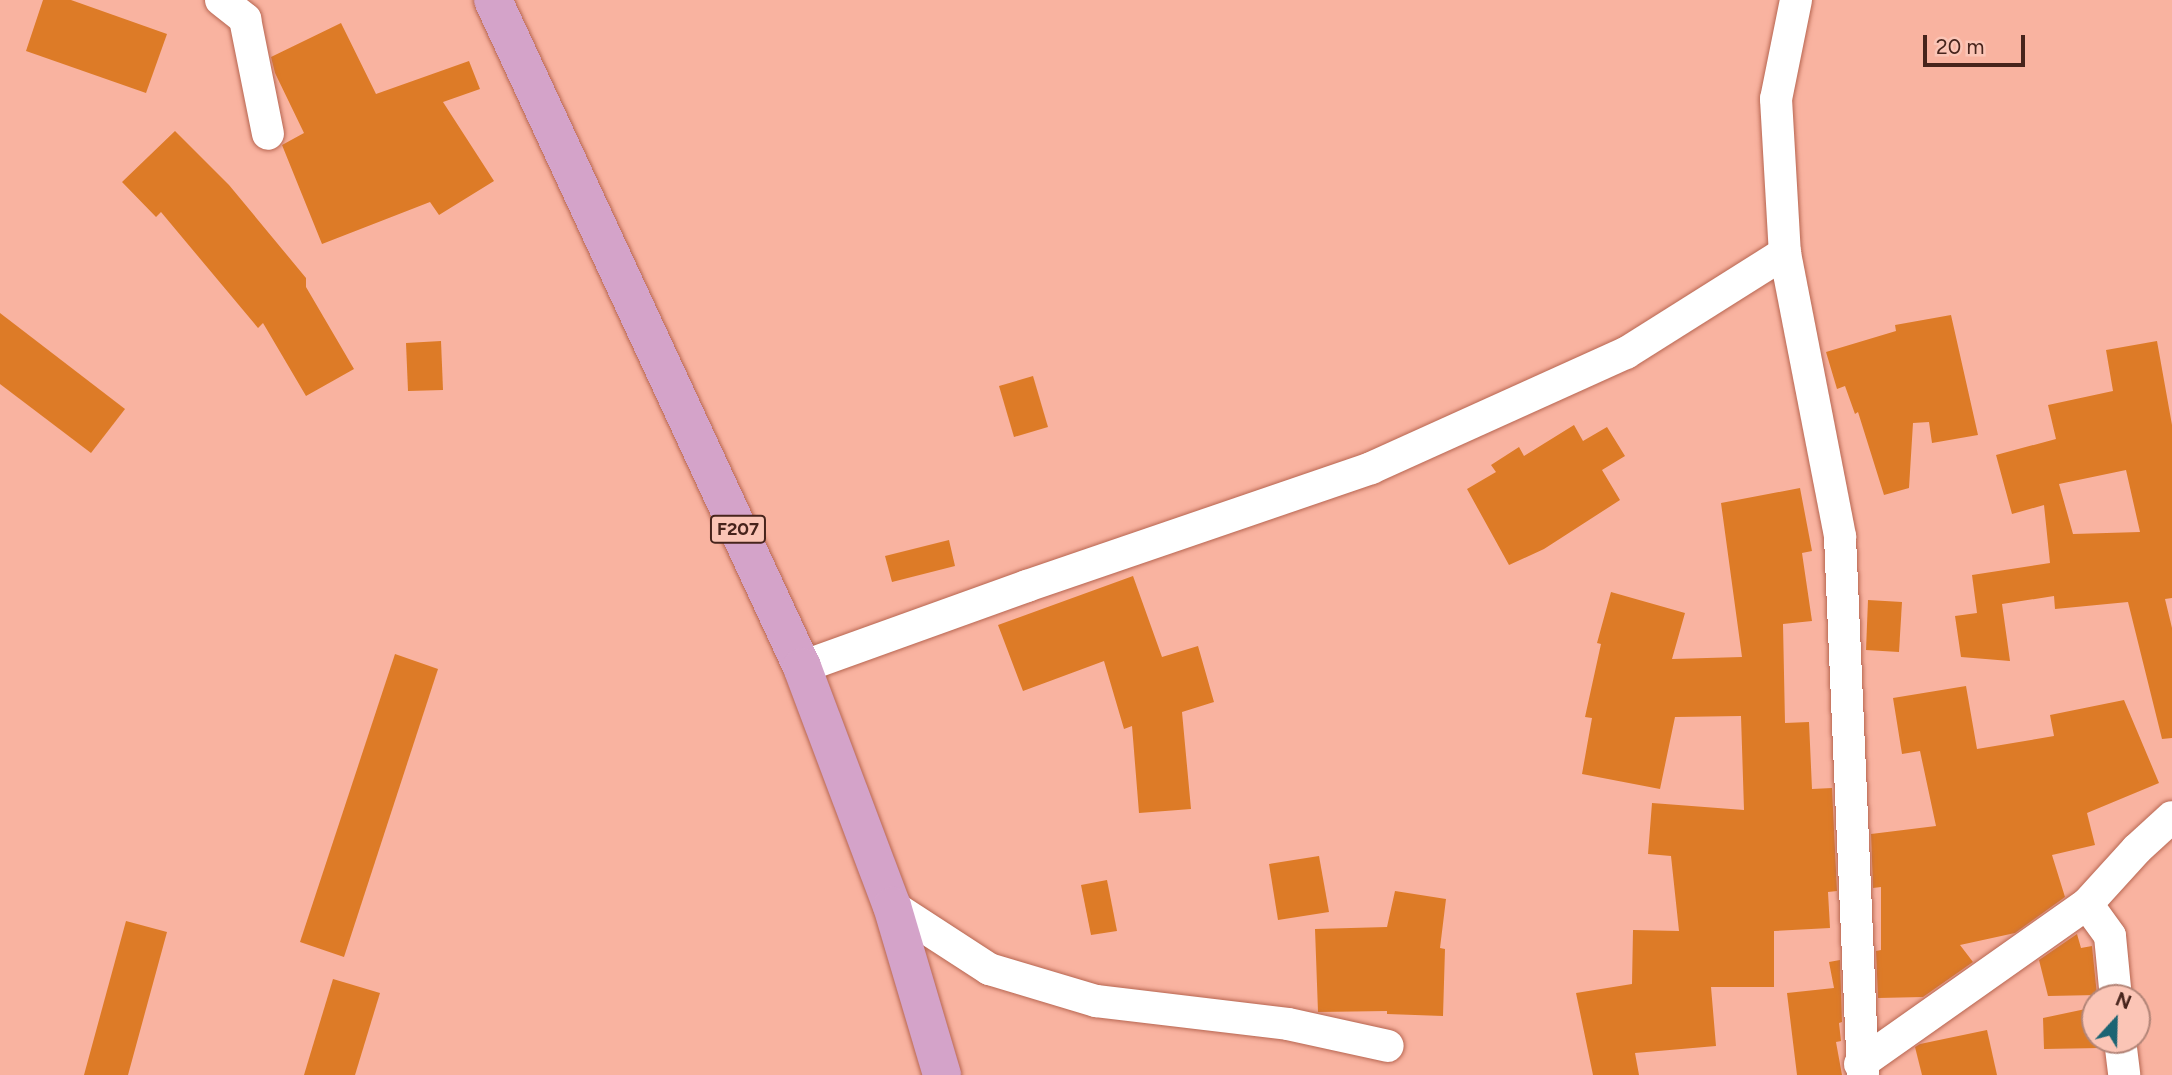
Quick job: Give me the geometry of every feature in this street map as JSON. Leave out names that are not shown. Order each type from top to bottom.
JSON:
[{"type":"main road","name":"F207","points":[[493,0],[802,667],[892,906],[942,1075]]},
{"type":"street","points":[[221,0],[245,19],[268,134]]},
{"type":"street","points":[[1796,0],[1776,99],[1785,253],[1840,537],[1862,1070]]},
{"type":"street","points":[[802,667],[1027,586],[1371,468],[1626,353],[1785,253]]},
{"type":"street","points":[[1862,1070],[2087,904],[2137,849],[2172,817]]},
{"type":"street","points":[[2087,904],[2110,936],[2115,984]]},
{"type":"street","points":[[892,906],[989,969],[1096,1001],[1288,1024],[1388,1046]]},
{"type":"street","points":[[2122,1054],[2124,1075]]},
{"type":"building","points":[[43,0],[71,0],[167,34],[146,93],[26,51]]},
{"type":"building","points":[[341,23],[376,94],[469,61],[480,89],[443,102],[494,181],[439,215],[430,202],[322,244],[282,145],[304,133],[275,73],[271,57]]},
{"type":"building","points":[[175,131],[229,185],[306,278],[306,287],[354,369],[306,396],[263,323],[258,328],[161,212],[156,217],[122,182]]},
{"type":"building","points":[[0,313],[125,409],[91,453],[0,384]]},
{"type":"building","points":[[1951,315],[1978,435],[1932,443],[1929,422],[1913,423],[1909,488],[1884,495],[1858,412],[1855,414],[1845,386],[1837,389],[1826,352],[1896,331],[1895,325]]},
{"type":"building","points":[[441,341],[443,390],[408,391],[406,343]]},
{"type":"building","points":[[2157,341],[2172,425],[2172,598],[2165,599],[2172,628],[2172,738],[2162,739],[2128,602],[2055,609],[2054,596],[2002,604],[2010,661],[1961,657],[1955,616],[1977,613],[1972,575],[2050,563],[2044,505],[2012,514],[1996,455],[2056,439],[2048,405],[2113,391],[2106,350]],"holes":[[[2126,470],[2140,532],[2073,534],[2059,484]]]},
{"type":"building","points":[[1033,376],[1048,427],[1014,437],[999,386]]},
{"type":"building","points":[[1574,425],[1583,441],[1607,427],[1625,456],[1602,470],[1620,500],[1544,549],[1509,565],[1467,489],[1496,472],[1491,465],[1519,447],[1524,456]]},
{"type":"building","points":[[1800,488],[1812,551],[1802,553],[1812,621],[1783,624],[1785,723],[1809,722],[1812,789],[1832,788],[1837,891],[1828,892],[1830,928],[1774,931],[1774,987],[1711,987],[1716,1046],[1635,1053],[1639,1075],[1593,1075],[1576,993],[1632,984],[1633,930],[1679,931],[1671,856],[1648,854],[1652,803],[1744,810],[1741,716],[1675,717],[1660,789],[1582,774],[1592,718],[1585,717],[1601,644],[1597,643],[1611,592],[1685,613],[1672,659],[1742,657],[1721,503]]},
{"type":"building","points":[[949,540],[955,566],[892,582],[885,556]]},
{"type":"building","points":[[1133,576],[1162,657],[1198,646],[1214,702],[1182,712],[1191,809],[1139,813],[1132,726],[1124,729],[1104,661],[1023,691],[998,625]]},
{"type":"building","points":[[1868,600],[1902,602],[1899,652],[1866,650]]},
{"type":"building","points":[[395,654],[438,669],[344,957],[300,942]]},
{"type":"building","points":[[1966,686],[1977,749],[2054,736],[2050,715],[2124,700],[2159,783],[2087,813],[2095,845],[2052,855],[2065,897],[2015,933],[1960,945],[1973,962],[1923,997],[1878,998],[1876,951],[1881,950],[1881,887],[1873,888],[1871,834],[1936,826],[1920,751],[1902,754],[1893,698]]},
{"type":"building","points":[[1319,856],[1329,912],[1278,920],[1269,864]]},
{"type":"building","points":[[1107,880],[1117,931],[1091,935],[1081,885]]},
{"type":"building","points":[[1395,891],[1446,899],[1440,948],[1445,949],[1443,1016],[1387,1014],[1387,1011],[1318,1012],[1315,929],[1387,927]]},
{"type":"building","points":[[126,921],[167,932],[128,1075],[84,1075]]},
{"type":"building","points":[[2077,934],[2081,948],[2092,946],[2096,984],[2081,984],[2081,995],[2048,996],[2039,960]]},
{"type":"building","points":[[1840,960],[1842,1022],[1839,1023],[1841,1041],[1836,1042],[1842,1075],[1797,1075],[1787,993],[1834,988],[1829,962]]},
{"type":"building","points":[[333,979],[380,993],[355,1075],[304,1075]]},
{"type":"building","points":[[2081,1010],[2081,1048],[2044,1049],[2043,1018]]},
{"type":"building","points":[[1987,1030],[1997,1075],[1922,1075],[1915,1047]]}]
